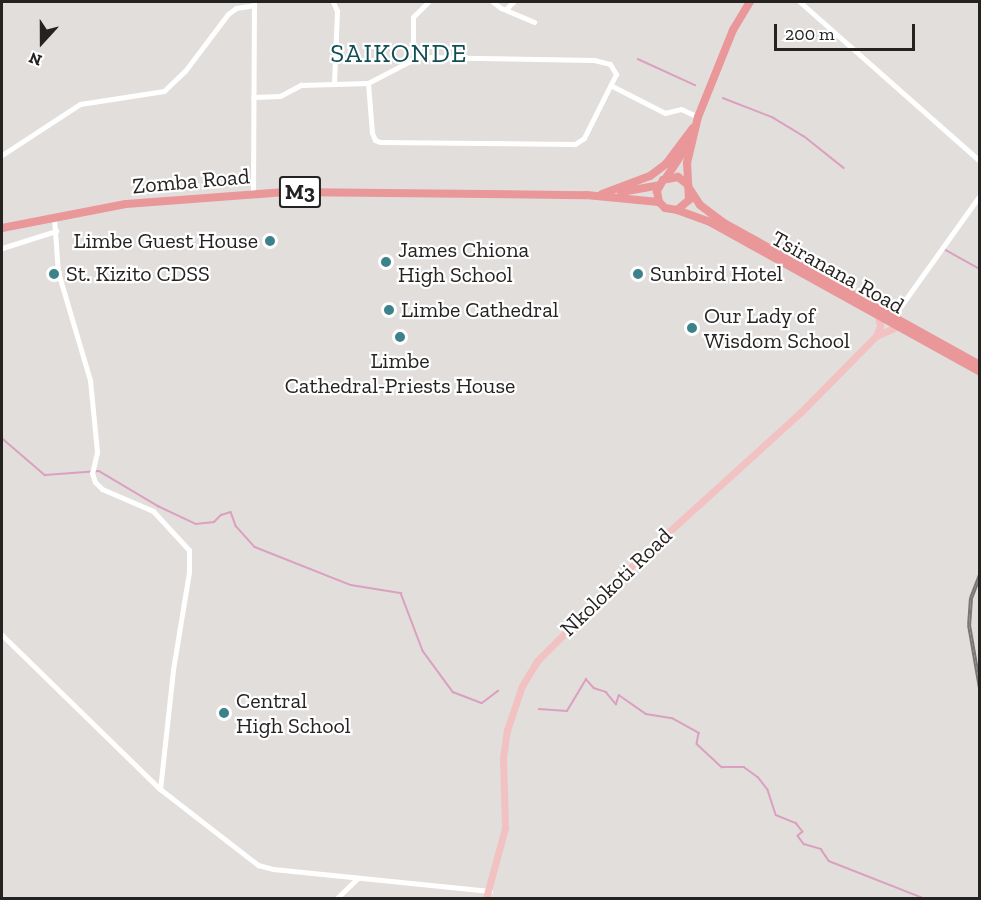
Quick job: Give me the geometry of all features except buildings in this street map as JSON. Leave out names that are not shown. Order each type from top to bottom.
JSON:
[{"type":"highway","points":[[598,196],[650,176],[666,164],[682,146],[697,119],[734,30],[750,2]]},
{"type":"highway","points":[[677,210],[689,200],[687,163],[697,119]]},
{"type":"highway","points":[[659,202],[657,195],[659,185],[666,178],[694,134]]},
{"type":"highway","points":[[666,178],[678,177],[688,187]]},
{"type":"highway","name":"Zomba Road","points":[[598,196],[659,185]]},
{"type":"highway","name":"Tsiranana Road","points":[[688,187],[700,205],[717,219],[980,365]]},
{"type":"highway","name":"Zomba Road","points":[[2,228],[126,204],[253,194],[316,192],[598,196],[659,202]]},
{"type":"highway","name":"M3","points":[[659,202],[665,208],[677,210]]},
{"type":"highway","name":"Tsiranana Road","points":[[677,210],[708,221],[980,372]]},
{"type":"main road","points":[[876,336],[880,326],[878,315]]},
{"type":"main road","name":"Nkolokoti Road","points":[[488,895],[505,828],[503,758],[507,730],[522,686],[537,661],[634,564],[801,412],[876,336],[898,326]]},
{"type":"street","points":[[333,2],[337,11],[334,82]]},
{"type":"street","points":[[418,57],[413,50],[413,17],[428,2]]},
{"type":"street","points":[[493,2],[534,22]]},
{"type":"street","points":[[506,9],[513,2]]},
{"type":"street","points":[[800,2],[980,162]]},
{"type":"street","points":[[2,155],[80,104],[164,91],[184,71],[228,14],[236,8],[254,3],[253,194]]},
{"type":"street","points":[[253,97],[280,96],[301,85],[334,82],[369,83],[418,57],[594,60],[610,64],[616,70],[612,86],[584,138],[578,143],[380,142],[372,137],[369,83]]},
{"type":"street","points":[[612,86],[665,113],[681,109],[697,119]]},
{"type":"street","points":[[893,317],[980,195]]},
{"type":"street","points":[[54,218],[58,272],[90,380],[97,452],[93,470],[95,482],[102,489],[153,511],[189,550],[189,572],[173,670],[160,789]]},
{"type":"street","points":[[2,248],[56,231]]},
{"type":"street","points":[[2,635],[160,789],[258,865],[488,895]]},
{"type":"street","points":[[337,898],[358,878]]},
{"type":"waterway","points":[[638,59],[695,85]]},
{"type":"waterway","points":[[723,98],[772,117],[804,136],[844,168]]},
{"type":"waterway","points":[[944,249],[980,269]]},
{"type":"waterway","points":[[2,438],[45,475],[99,471],[158,506],[196,524],[214,522],[221,515],[231,512],[236,526],[255,547],[351,585],[401,593],[423,651],[453,692],[482,703],[498,691]]},
{"type":"waterway","points":[[539,709],[567,711],[586,679],[594,688],[606,692],[616,704],[619,695],[646,714],[672,718],[699,733],[697,744],[722,767],[744,767],[758,777],[768,790],[776,815],[796,823],[803,832],[798,836],[804,844],[821,849],[829,861],[923,898]]},
{"type":"railway","points":[[980,575],[971,598],[969,625],[980,688]]},
{"type":"place","name":"Limbe Guest House","points":[[270,241]]},
{"type":"place","name":"James Chiona High School","points":[[386,262]]},
{"type":"place","name":"St. Kizito CDSS","points":[[54,274]]},
{"type":"place","name":"Sunbird Hotel","points":[[638,274]]},
{"type":"place","name":"Limbe Cathedral","points":[[389,310]]},
{"type":"place","name":"Our Lady of Wisdom School","points":[[692,328]]},
{"type":"place","name":"Limbe Cathedral-Priests House","points":[[400,337]]},
{"type":"place","name":"Central High School","points":[[224,713]]},
{"type":"district","name":"SAIKONDE","points":[[399,54]]}]
